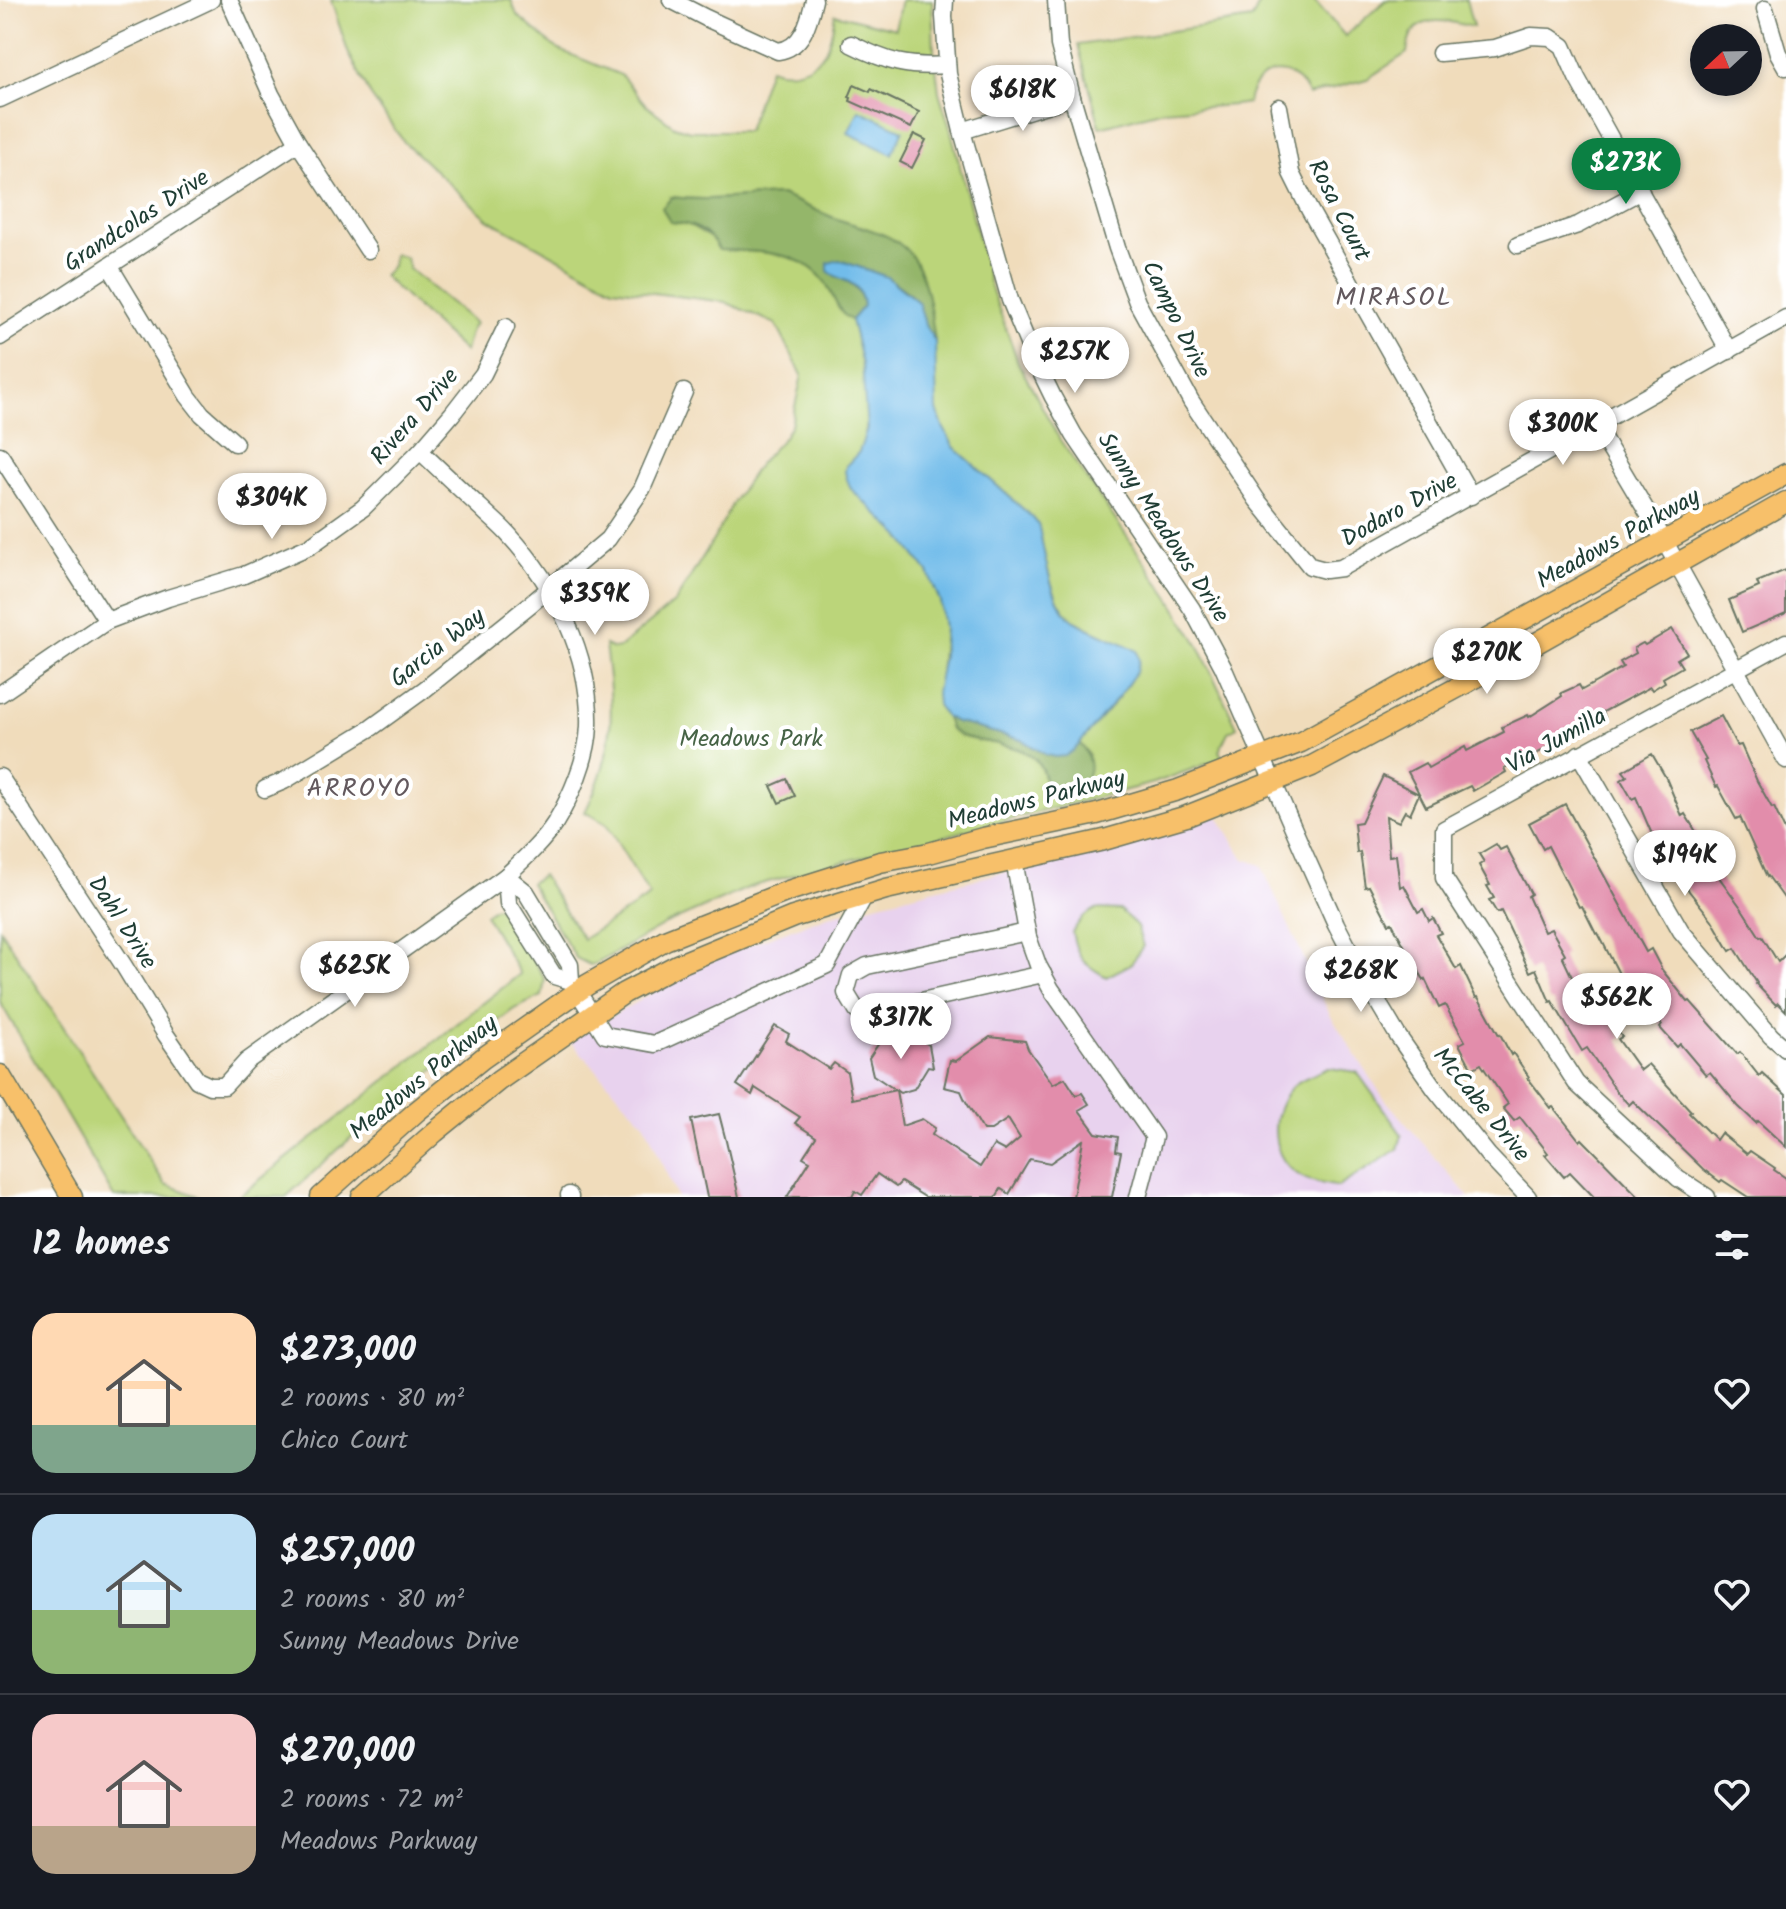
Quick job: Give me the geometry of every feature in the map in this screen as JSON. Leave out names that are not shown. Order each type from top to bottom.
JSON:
[{"type":"main road","name":"Meadows Parkway","points":[[321,1197],[417,1111],[574,986],[665,940],[788,891],[880,862],[1097,814],[1178,790],[1301,742],[1786,474]]},
{"type":"main road","name":"Meadows Parkway","points":[[362,1197],[499,1080],[624,993],[677,965],[793,917],[865,895],[1104,840],[1187,816],[1312,766],[1786,502]]},
{"type":"main road","points":[[0,1075],[72,1197]]},
{"type":"street","points":[[0,99],[211,0]]},
{"type":"street","points":[[229,0],[271,94],[298,143],[368,250]]},
{"type":"street","points":[[671,0],[778,51],[796,44],[804,32],[814,0]]},
{"type":"street","name":"Sunny Meadows Drive","points":[[945,0],[947,65],[962,131],[1010,300],[1040,371],[1074,435],[1192,609],[1223,667],[1273,782]]},
{"type":"street","name":"Campo Drive","points":[[1056,0],[1059,45],[1072,97],[1117,248],[1137,302],[1191,401],[1257,500],[1310,566],[1325,570]]},
{"type":"street","points":[[1765,9],[1778,53],[1786,67]]},
{"type":"street","points":[[1440,53],[1495,48],[1531,36],[1550,37],[1563,46],[1577,78],[1729,351]]},
{"type":"street","points":[[851,44],[876,57],[901,64],[917,67],[947,65]]},
{"type":"street","points":[[962,131],[1072,97]]},
{"type":"street","name":"Rosa Court","points":[[1279,107],[1291,173],[1471,496]]},
{"type":"street","name":"Grandcolas Drive","points":[[0,337],[298,143]]},
{"type":"street","points":[[1518,245],[1578,225],[1641,191]]},
{"type":"street","points":[[110,267],[188,396],[202,414],[235,443]]},
{"type":"street","name":"Dodaro Drive","points":[[1325,570],[1341,568],[1786,318]]},
{"type":"street","name":"Rivera Drive","points":[[0,694],[107,621],[244,575],[310,546],[363,508],[420,451],[483,374],[506,327]]},
{"type":"street","name":"Garcia Way","points":[[265,789],[284,781],[371,728],[436,680],[608,539],[642,489],[684,392]]},
{"type":"street","points":[[1596,426],[1677,563],[1786,760]]},
{"type":"street","points":[[420,451],[507,533],[535,567],[577,645],[585,681],[589,727],[582,760],[572,792],[554,824],[506,876],[508,903],[554,976],[574,986],[605,1035],[655,1044],[827,965],[865,895]]},
{"type":"street","points":[[0,455],[107,621]]},
{"type":"street","name":"Via Jumilla","points":[[1707,1197],[1678,1178],[1576,1083],[1444,878],[1444,829],[1786,642]]},
{"type":"street","points":[[1579,754],[1681,931],[1771,1036],[1786,1049]]},
{"type":"street","name":"Dahl Drive","points":[[0,777],[166,1035],[197,1080],[210,1086],[224,1086],[247,1061],[506,876]]},
{"type":"street","name":"McCabe Drive","points":[[1273,782],[1336,924],[1398,1036],[1479,1144],[1528,1197]]},
{"type":"street","points":[[1014,860],[1027,932],[1043,974],[1154,1137],[1138,1197]]},
{"type":"street","points":[[1027,932],[867,966],[851,975],[846,993],[857,1011],[872,1012],[1043,974]]},
{"type":"shaded area","points":[[1217,815],[1244,859],[1261,865],[1330,1015],[1383,1097],[1469,1197],[677,1197],[645,1124],[570,1041],[686,973],[749,945],[828,916],[1148,840]]},
{"type":"green space","name":"Meadows Park","points":[[331,0],[511,0],[517,15],[557,49],[621,75],[646,105],[674,126],[690,131],[747,131],[769,68],[792,71],[814,63],[827,47],[835,14],[895,29],[901,0],[932,0],[939,92],[990,285],[1019,364],[1060,440],[1197,642],[1237,727],[1228,732],[1219,751],[1223,758],[1154,783],[750,887],[666,924],[597,963],[590,965],[576,958],[530,883],[542,875],[583,939],[650,896],[606,824],[585,812],[602,769],[610,730],[605,645],[619,648],[675,602],[735,499],[791,425],[802,375],[776,324],[725,302],[613,288],[488,219],[404,142],[371,96],[348,52]],"holes":[[[781,195],[834,218],[925,285],[937,410],[954,447],[1038,524],[1053,587],[1071,617],[1137,651],[1137,662],[1126,687],[1080,743],[1089,755],[1044,795],[1042,771],[1032,757],[1013,747],[961,736],[950,729],[937,705],[944,628],[940,601],[928,572],[846,466],[859,452],[867,423],[865,387],[851,320],[840,310],[818,273],[779,255],[719,250],[713,239],[688,224],[671,197],[712,199]]]},
{"type":"green space","points":[[1261,0],[1314,0],[1345,36],[1386,0],[1466,0],[1473,27],[1440,21],[1422,24],[1414,30],[1407,53],[1367,79],[1308,95],[1293,77],[1275,72],[1258,81],[1248,103],[1163,110],[1100,127],[1078,45],[1252,19]]},
{"type":"green space","points":[[781,195],[900,244],[916,263],[924,282],[935,341],[926,327],[918,302],[887,277],[839,260],[835,277],[854,286],[862,300],[863,306],[851,320],[840,310],[818,273],[806,265],[779,255],[719,250],[710,237],[699,229],[670,222],[662,208],[672,197],[713,199]]},
{"type":"green space","points":[[394,254],[406,258],[409,269],[475,323],[465,352],[383,276],[392,266]]},
{"type":"green space","points":[[946,717],[1022,740],[1046,755],[1076,748],[1080,743],[1089,761],[1088,775],[1079,787],[1063,799],[1044,795],[1044,776],[1031,756],[1009,746],[961,736],[950,729]]},
{"type":"green space","points":[[495,907],[509,916],[545,980],[542,996],[514,1009],[427,1075],[286,1197],[238,1197],[520,974],[485,914]]},
{"type":"green space","points":[[1096,909],[1120,910],[1137,926],[1143,946],[1131,964],[1106,977],[1082,960],[1072,932],[1083,917]]},
{"type":"green space","points":[[0,929],[165,1184],[200,1197],[114,1197],[0,1002]]},
{"type":"green space","points":[[1329,1068],[1357,1072],[1402,1135],[1398,1149],[1338,1187],[1306,1179],[1291,1169],[1283,1159],[1275,1137],[1278,1112],[1293,1085]]},
{"type":"water","points":[[859,110],[903,130],[892,154],[848,133]]},
{"type":"water","points":[[839,260],[887,277],[918,302],[926,327],[935,341],[937,410],[954,447],[1038,524],[1052,587],[1070,617],[1137,651],[1139,660],[1136,672],[1076,748],[1065,756],[1046,755],[1022,740],[956,722],[946,717],[937,705],[944,628],[940,601],[928,572],[900,536],[851,489],[845,472],[846,466],[859,452],[867,429],[862,364],[851,320],[863,306],[855,286],[828,271],[828,263]]},
{"type":"building","points":[[854,85],[870,92],[871,89],[919,112],[911,128],[850,101]]},
{"type":"building","points":[[914,134],[926,140],[912,168],[900,162]]},
{"type":"building","points":[[1786,570],[1786,613],[1742,632],[1729,600],[1759,587],[1757,582]]},
{"type":"building","points":[[1672,629],[1687,653],[1677,659],[1682,667],[1663,678],[1665,682],[1603,712],[1605,717],[1591,724],[1590,720],[1544,750],[1504,768],[1506,772],[1473,791],[1470,786],[1426,807],[1408,772],[1425,763],[1428,768],[1465,747],[1467,751],[1504,732],[1502,727],[1529,717],[1562,696],[1561,693],[1579,685],[1582,690],[1623,667],[1620,662],[1636,653],[1634,648]]},
{"type":"building","points":[[1721,716],[1737,746],[1741,745],[1786,833],[1786,901],[1767,877],[1740,817],[1736,819],[1716,787],[1706,760],[1690,732]]},
{"type":"building","points":[[1652,754],[1682,816],[1685,814],[1700,838],[1716,873],[1778,962],[1786,954],[1786,1011],[1756,984],[1735,948],[1730,951],[1670,857],[1666,859],[1636,797],[1632,799],[1621,780],[1627,776],[1623,771]]},
{"type":"building","points":[[1383,776],[1419,794],[1410,814],[1405,811],[1399,822],[1386,816],[1389,856],[1396,855],[1400,887],[1404,885],[1418,912],[1423,909],[1429,921],[1433,918],[1441,933],[1436,935],[1456,969],[1461,966],[1476,998],[1511,1055],[1513,1053],[1551,1108],[1580,1141],[1582,1139],[1639,1197],[1594,1197],[1570,1172],[1564,1177],[1520,1117],[1514,1121],[1503,1108],[1508,1104],[1481,1064],[1472,1069],[1459,1044],[1465,1041],[1445,1005],[1439,1008],[1392,923],[1389,924],[1369,886],[1365,887],[1354,823],[1361,822]]},
{"type":"building","points":[[787,779],[795,796],[779,803],[771,786]]},
{"type":"building","points":[[1565,804],[1646,952],[1651,949],[1662,970],[1688,1002],[1737,1054],[1740,1052],[1759,1076],[1762,1073],[1786,1095],[1786,1147],[1738,1106],[1710,1072],[1706,1075],[1680,1044],[1677,1047],[1660,1028],[1662,1025],[1636,991],[1630,995],[1548,846],[1543,849],[1529,823]]},
{"type":"building","points":[[1496,844],[1500,850],[1506,847],[1531,894],[1528,896],[1544,932],[1551,929],[1565,954],[1562,956],[1578,990],[1584,987],[1601,1016],[1605,1014],[1640,1070],[1648,1064],[1716,1140],[1721,1133],[1747,1154],[1750,1151],[1775,1168],[1786,1178],[1786,1197],[1748,1197],[1722,1180],[1720,1182],[1633,1101],[1629,1105],[1587,1048],[1582,1051],[1550,1002],[1536,969],[1530,972],[1501,911],[1497,913],[1489,900],[1494,898],[1479,865],[1484,862],[1479,854]]},
{"type":"building","points":[[775,1026],[789,1034],[786,1041],[829,1069],[834,1063],[847,1072],[852,1099],[896,1090],[902,1126],[922,1119],[935,1128],[932,1135],[980,1167],[994,1145],[1005,1151],[1020,1138],[1008,1119],[991,1130],[983,1130],[961,1091],[944,1087],[950,1060],[956,1061],[990,1037],[1025,1041],[1053,1084],[1065,1078],[1076,1095],[1082,1093],[1089,1104],[1079,1110],[1096,1133],[1118,1137],[1116,1151],[1121,1152],[1112,1197],[1073,1197],[1083,1140],[1050,1163],[1030,1159],[1009,1194],[1001,1189],[996,1197],[925,1197],[901,1182],[896,1187],[877,1174],[862,1195],[855,1191],[852,1197],[787,1197],[810,1161],[803,1157],[816,1137],[795,1123],[800,1117],[755,1088],[752,1095],[737,1085]]},
{"type":"building","points":[[907,1032],[929,1045],[933,1067],[928,1066],[914,1089],[900,1093],[873,1075],[869,1058],[883,1037]]},
{"type":"building","points":[[719,1114],[739,1197],[707,1197],[691,1120]]},
{"type":"district","name":"MIRASOL","points":[[1394,296]]},
{"type":"district","name":"ARROYO","points":[[359,787]]}]
